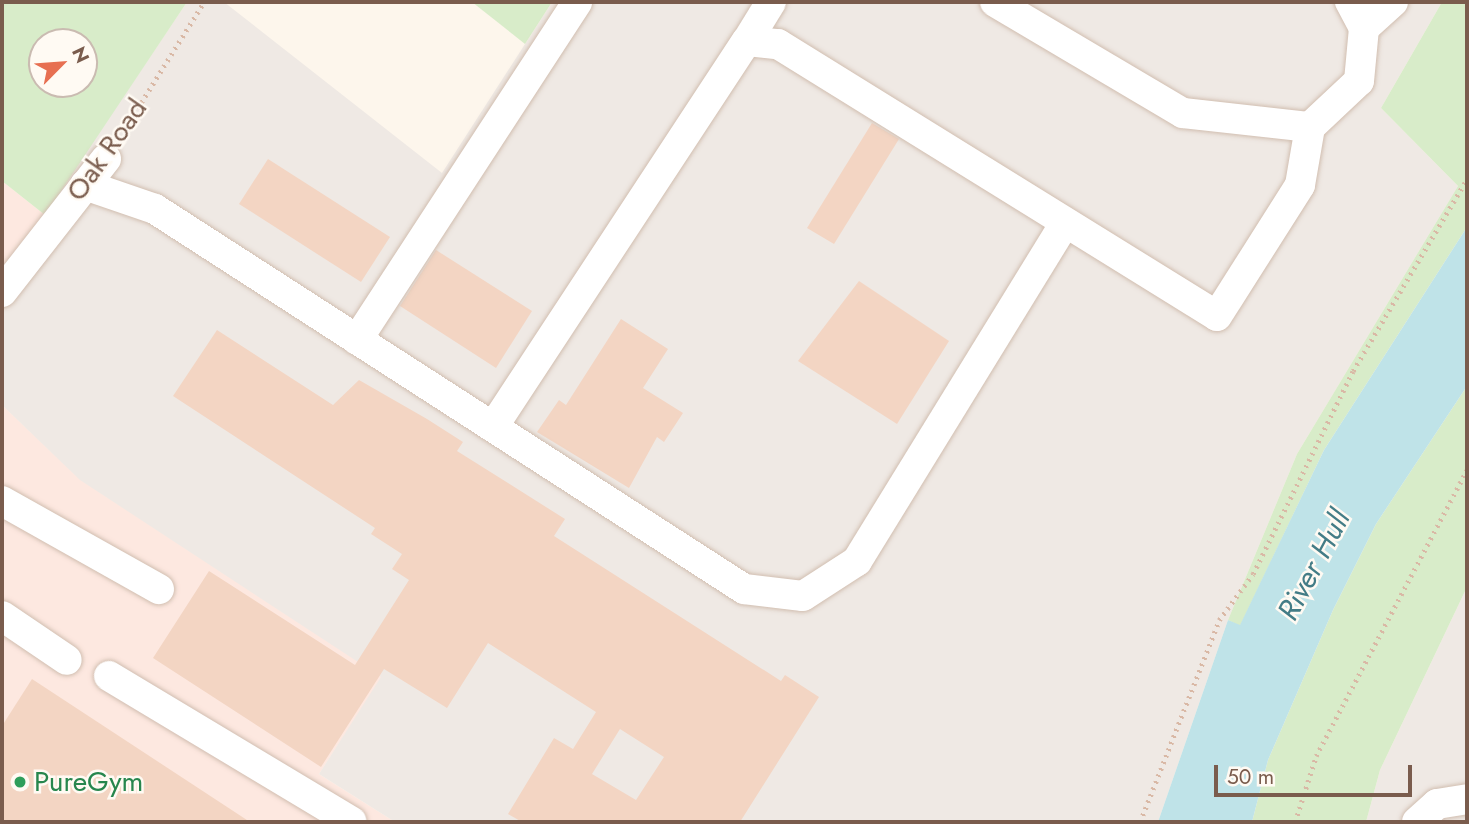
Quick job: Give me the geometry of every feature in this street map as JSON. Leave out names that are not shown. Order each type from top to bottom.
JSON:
[{"type":"street","points":[[357,340],[577,2]]},
{"type":"street","points":[[493,427],[771,2]]},
{"type":"street","points":[[995,2],[1183,113],[1310,127]]},
{"type":"street","points":[[747,41],[778,44],[1063,226],[1217,316],[1300,185],[1310,127],[1359,80],[1364,28],[1350,2]]},
{"type":"street","points":[[1364,28],[1393,2]]},
{"type":"street","name":"Oak Road","points":[[4,283],[106,159]]},
{"type":"street","points":[[85,186],[155,209],[744,589],[803,596],[857,561],[1063,226]]},
{"type":"street","points":[[2,502],[159,589]]},
{"type":"street","points":[[2,616],[67,660]]},
{"type":"street","points":[[109,676],[352,822]]},
{"type":"street","points":[[1417,822],[1437,804],[1467,799]]},
{"type":"path","name":"Oak Road","points":[[106,159],[204,2]]},
{"type":"path","points":[[1140,822],[1219,620],[1254,574],[1353,371],[1467,179]]},
{"type":"path","points":[[1295,822],[1316,756],[1467,470]]},
{"type":"shaded area","points":[[187,2],[224,2],[442,173],[552,2],[1442,2],[1381,108],[1458,186],[1297,454],[1228,620],[1158,822],[395,822],[319,774],[381,677],[80,480],[2,405],[2,277]]},
{"type":"shaded area","points":[[2,181],[45,215],[2,277]]},
{"type":"shaded area","points":[[2,405],[81,480],[382,677],[319,774],[395,822],[2,822]]},
{"type":"shaded area","points":[[1467,587],[1467,822],[1366,822],[1380,770]]},
{"type":"green space","points":[[2,2],[187,2],[45,215],[2,181]]},
{"type":"green space","points":[[472,2],[552,2],[525,44]]},
{"type":"green space","points":[[1442,2],[1467,2],[1467,227],[1324,450],[1240,626],[1228,620],[1297,454],[1458,186],[1381,108]]},
{"type":"green space","points":[[1467,386],[1467,587],[1380,770],[1366,822],[1252,822],[1268,760],[1333,610],[1376,524]]},
{"type":"water","name":"River Hull","points":[[1467,227],[1467,386],[1376,524],[1333,610],[1268,760],[1252,822],[1158,822],[1228,620],[1240,625],[1324,450]]},
{"type":"building","points":[[872,123],[899,139],[834,244],[807,228]]},
{"type":"building","points":[[268,159],[390,237],[361,282],[239,204]]},
{"type":"building","points":[[436,250],[532,311],[496,368],[400,306]]},
{"type":"building","points":[[859,281],[949,341],[897,424],[798,361]]},
{"type":"building","points":[[621,319],[668,349],[643,388],[683,413],[664,442],[657,437],[629,488],[537,432],[559,400],[566,405]]},
{"type":"building","points":[[217,330],[333,405],[359,380],[463,442],[457,451],[565,519],[554,536],[781,681],[785,675],[819,697],[740,822],[522,822],[508,814],[554,738],[573,749],[596,712],[488,643],[447,708],[384,669],[321,767],[153,658],[209,571],[355,665],[409,580],[392,569],[402,554],[371,534],[375,528],[173,396]],"holes":[[[620,729],[664,757],[636,800],[592,774]]]},
{"type":"building","points":[[32,679],[250,822],[2,822],[2,726]]},
{"type":"place","name":"PureGym","points":[[20,782]]}]
